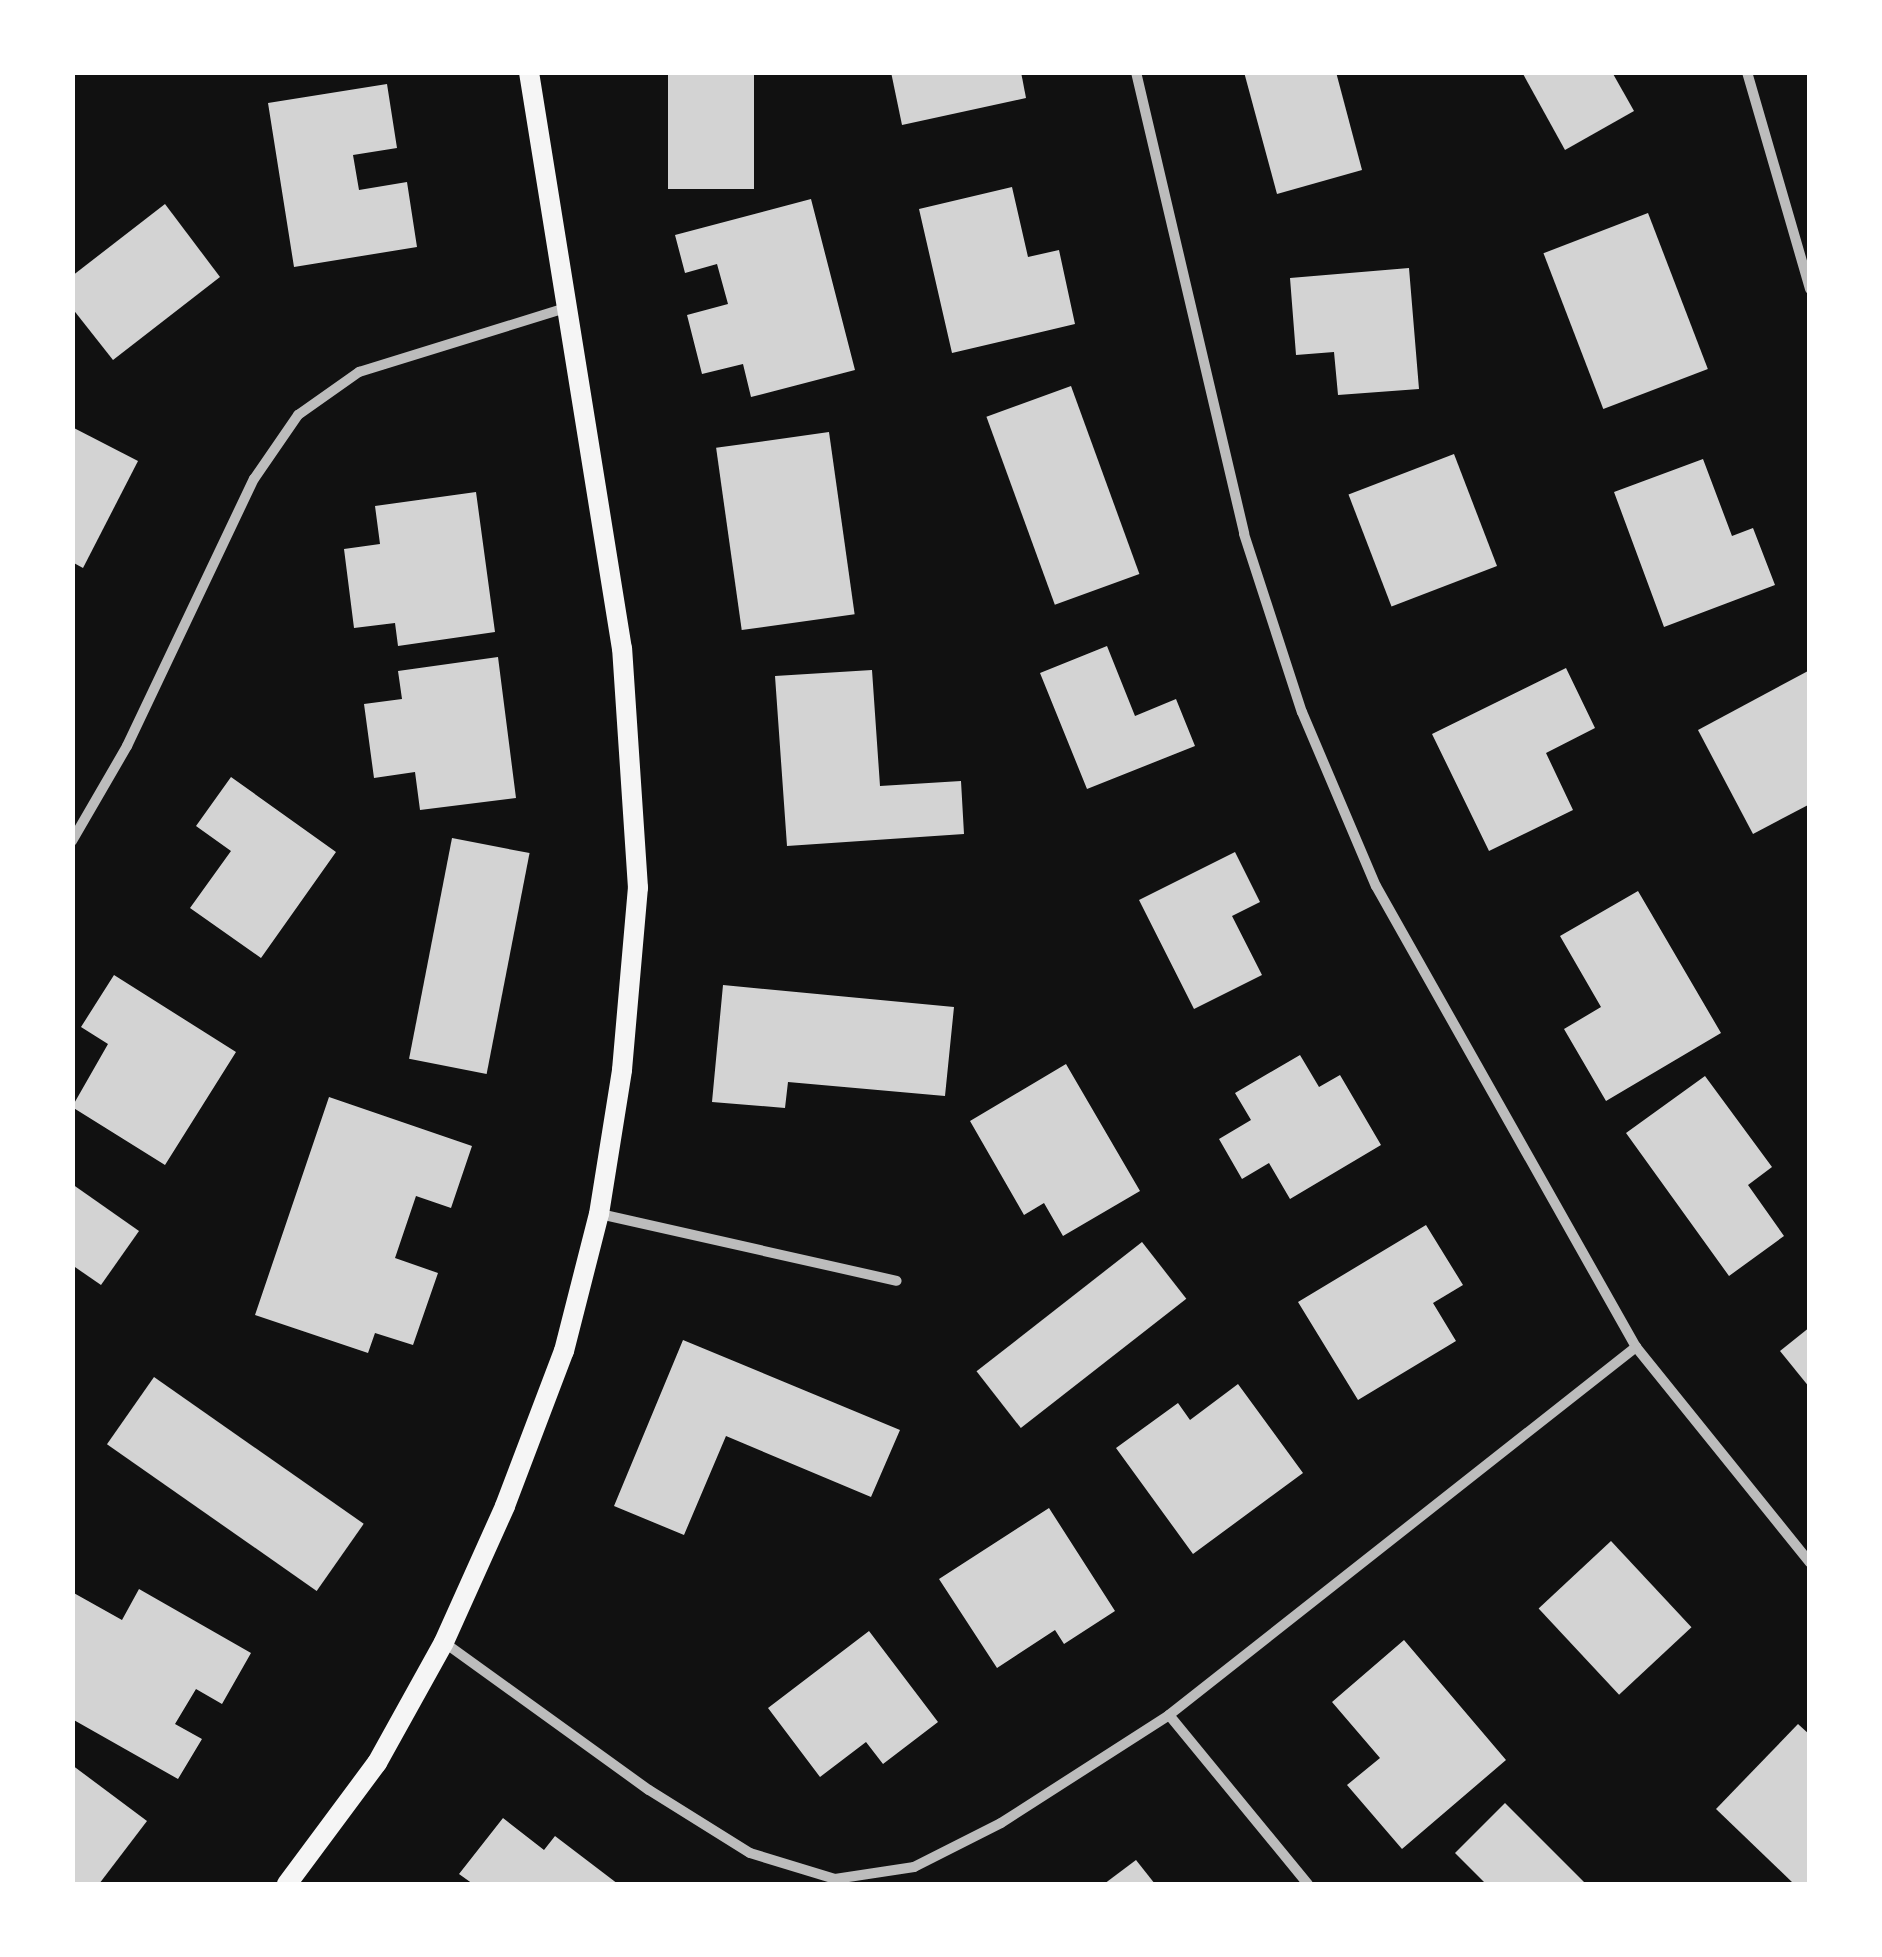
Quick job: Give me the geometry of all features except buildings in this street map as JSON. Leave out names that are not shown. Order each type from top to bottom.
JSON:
[{"type":"main road","points":[[287,1884],[377,1763],[444,1642],[564,1351],[598,1214],[622,1070],[638,888],[622,649],[529,72]]},
{"type":"street","points":[[1136,72],[1244,534],[1302,712],[1376,886],[1636,1347],[1810,1563]]},
{"type":"street","points":[[1748,72],[1810,289]]},
{"type":"street","points":[[72,841],[127,746],[254,479],[298,415],[359,372],[566,308]]},
{"type":"street","points":[[598,1214],[897,1281]]},
{"type":"street","points":[[444,1642],[649,1790],[750,1853],[835,1879],[914,1867],[1002,1824],[1169,1714],[1636,1347]]},
{"type":"street","points":[[1169,1714],[1308,1884]]}]
